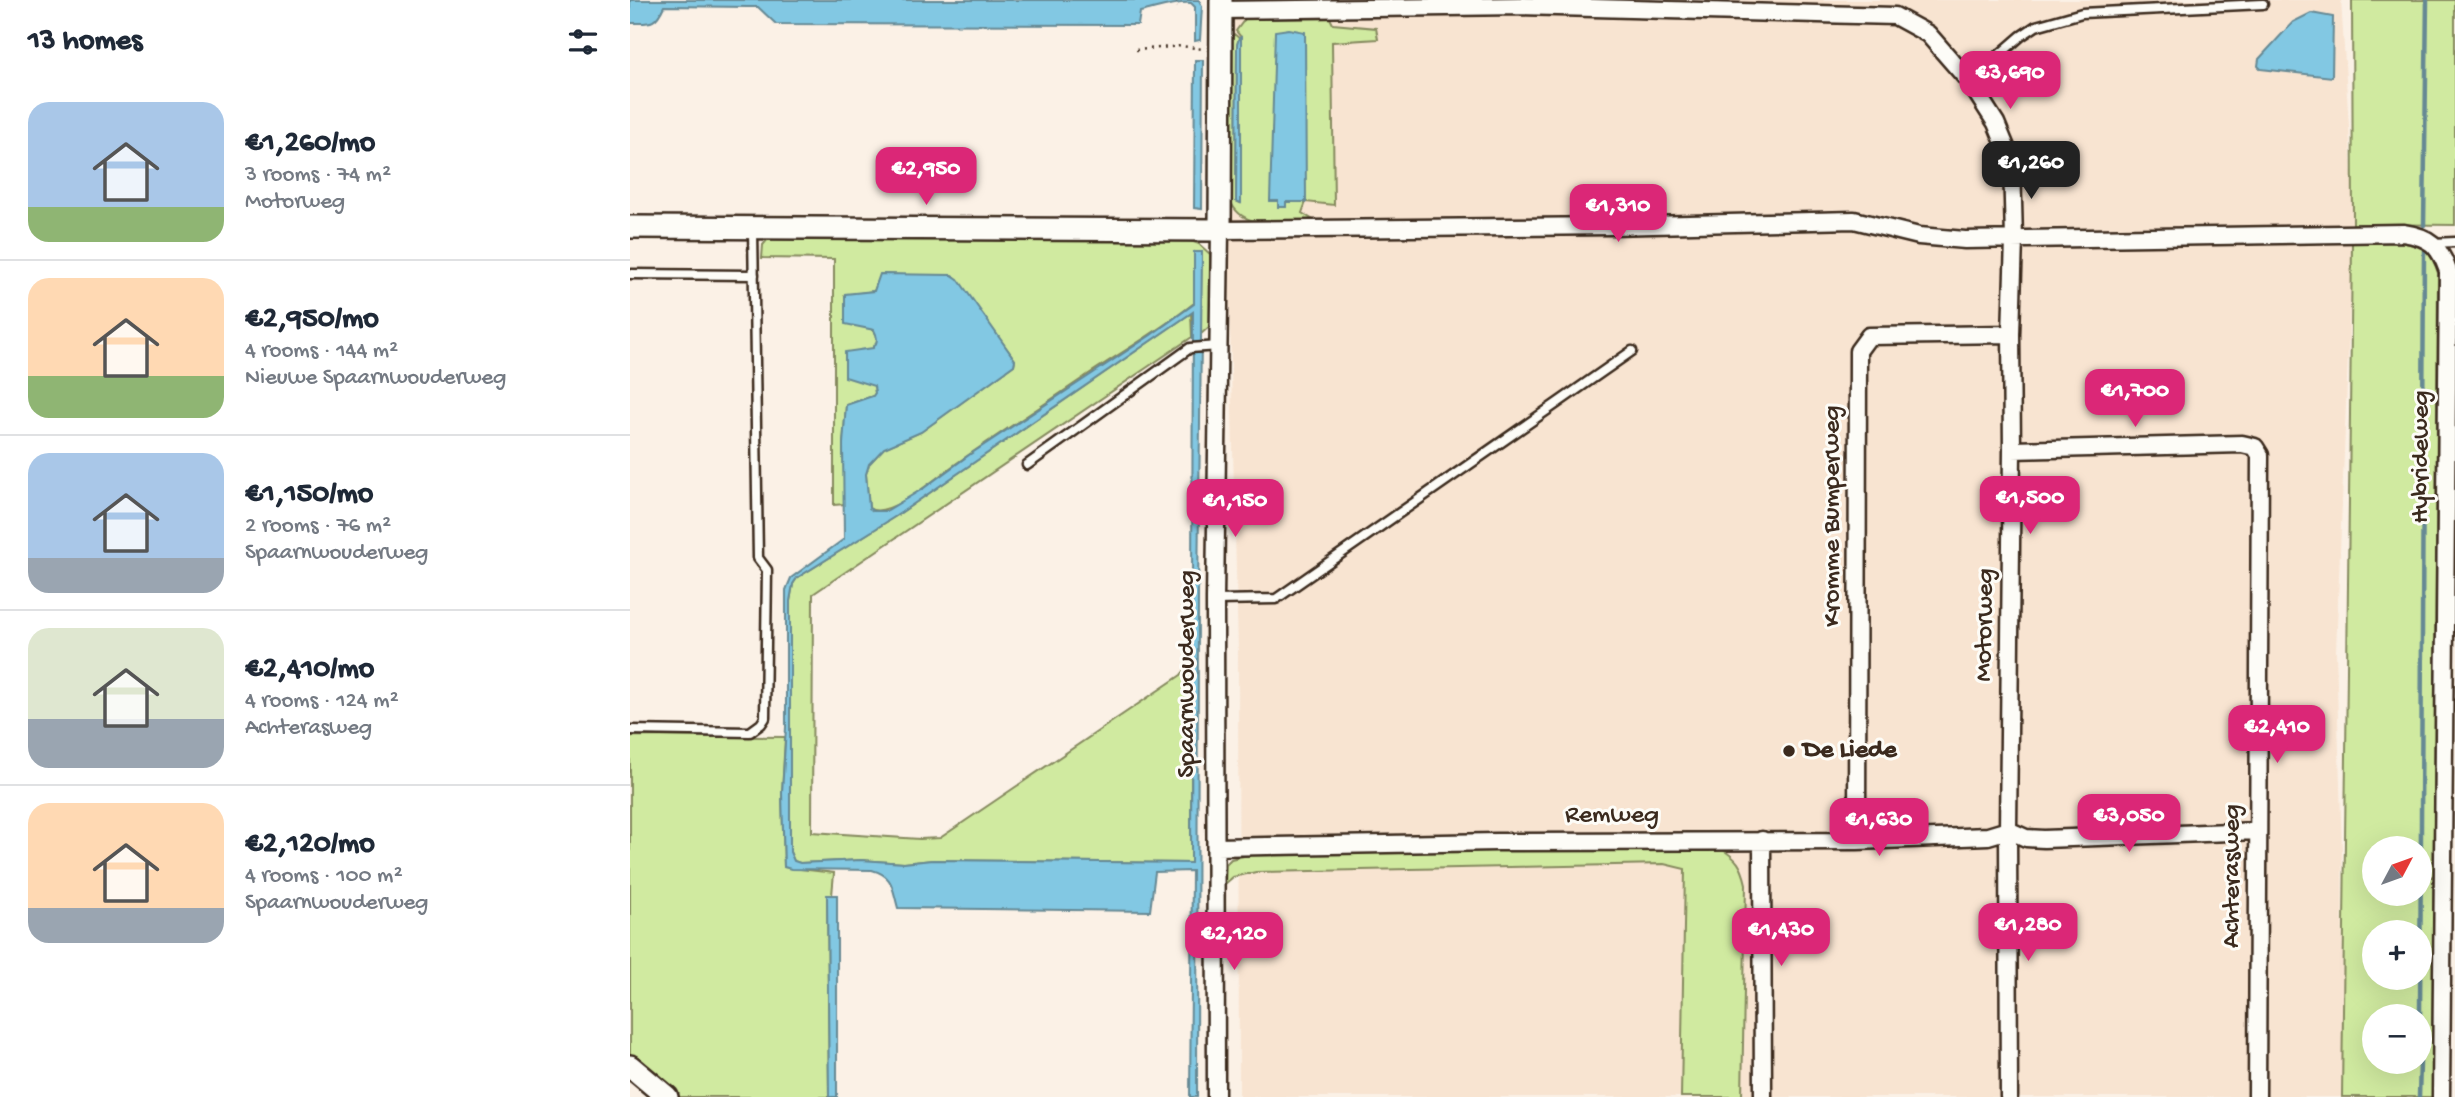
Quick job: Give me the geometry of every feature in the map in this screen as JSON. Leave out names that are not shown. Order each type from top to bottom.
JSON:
[{"type":"street","name":"Motorweg","points":[[1221,5],[1520,6],[1895,16],[1928,34],[1969,81],[1996,123],[2012,162],[2014,240],[2008,830],[2010,1097]]},
{"type":"street","name":"Spaarnwouderweg","points":[[1216,1097],[1212,346],[1220,230],[1221,5]]},
{"type":"street","points":[[630,227],[1220,230],[1610,226],[1854,220],[1919,236],[2014,240],[2403,233],[2419,235],[2433,243]]},
{"type":"street","name":"Hybrideweg","points":[[2433,243],[2448,271],[2441,1097]]},
{"type":"street","name":"Kromme Bumperweg","points":[[1857,841],[1858,351],[1869,336],[2011,334]]},
{"type":"street","name":"Achterasweg","points":[[2012,450],[2242,444],[2255,447],[2260,455],[2257,1097]]},
{"type":"street","points":[[2008,830],[2026,838],[2044,839],[2258,831]]},
{"type":"street","name":"Remweg","points":[[1216,847],[1497,842],[1857,841],[1988,836],[2008,830]]},
{"type":"street","points":[[1762,840],[1763,1097]]},
{"type":"street","points":[[630,1066],[667,1097]]},
{"type":"lane","points":[[1969,81],[2036,26],[2082,13],[2263,4]]},
{"type":"lane","points":[[630,730],[750,732],[765,718],[767,570],[758,558],[753,227]]},
{"type":"lane","points":[[2433,243],[2455,242]]},
{"type":"lane","points":[[630,274],[754,275]]},
{"type":"lane","points":[[1027,465],[1190,348],[1212,346]]},
{"type":"lane","points":[[1215,600],[1276,599],[1632,351]]},
{"type":"path","points":[[1177,0],[1178,7]]},
{"type":"path","points":[[1136,50],[1182,46],[1220,50]]},
{"type":"shaded area","name":"De Liede","points":[[1232,0],[2341,0],[2354,206],[2336,651],[2342,852],[2344,1097],[1239,1097],[1238,650],[1228,248]]},
{"type":"green space","points":[[2352,0],[2455,0],[2455,225],[2353,224]]},
{"type":"green space","points":[[1330,18],[1333,24],[1376,28],[1378,39],[1332,42],[1334,205],[1306,202],[1302,213],[1315,221],[1254,221],[1235,210],[1230,199],[1230,42],[1234,34],[1239,38],[1236,201],[1240,203],[1241,37],[1236,31],[1245,19]],"holes":[[[1273,121],[1285,207],[1279,207],[1278,201],[1271,201]]]},
{"type":"green space","points":[[768,239],[1188,240],[1199,244],[1210,254],[1213,295],[1210,326],[1200,335],[1202,253],[1195,252],[1194,303],[910,497],[887,509],[877,510],[869,508],[866,474],[869,464],[884,448],[921,432],[1014,365],[1015,360],[955,277],[881,274],[874,291],[845,295],[877,335],[877,343],[873,348],[871,383],[875,393],[846,405],[843,444],[845,504],[834,505],[834,259],[762,258],[763,245]]},
{"type":"green space","points":[[2403,242],[2426,251],[2433,259],[2438,273],[2432,1097],[2342,1097],[2352,243]]},
{"type":"green space","points":[[1191,313],[1192,337],[813,594],[812,832],[940,838],[1181,675],[1191,663],[1191,863],[794,861],[790,852],[790,601],[797,578],[896,516]]},
{"type":"green space","points":[[630,736],[785,737],[782,793],[784,867],[834,873],[832,895],[827,896],[829,1097],[679,1097],[630,1055]]},
{"type":"green space","points":[[1721,849],[1738,863],[1746,884],[1742,1097],[1681,1097],[1685,869],[1664,864],[1256,872],[1233,877],[1225,884],[1226,864],[1231,859],[1248,855],[1332,850]]},
{"type":"water","points":[[630,0],[1199,0],[1202,6],[1200,40],[1195,41],[1195,7],[1191,3],[1173,4],[1140,12],[1138,25],[776,24],[758,7],[664,6],[658,17],[651,22],[630,23]]},
{"type":"water","points":[[2311,13],[2333,17],[2332,77],[2261,69],[2258,66],[2259,59],[2293,22]]},
{"type":"water","points":[[1289,29],[1305,32],[1306,202],[1286,202],[1286,207],[1278,207],[1278,201],[1270,201],[1275,31]]},
{"type":"water","points":[[1241,37],[1241,203],[1236,201],[1237,45]]},
{"type":"water","points":[[1195,60],[1203,60],[1202,209],[1194,208]]},
{"type":"water","points":[[1194,252],[1202,252],[1197,1097],[1190,1097],[1192,871],[1155,872],[1150,911],[898,908],[888,879],[872,870],[784,867],[782,793],[786,727],[786,590],[791,578],[844,539],[843,444],[846,405],[875,393],[874,386],[845,377],[845,352],[873,348],[877,339],[874,330],[845,324],[845,294],[874,291],[880,274],[952,275],[958,279],[1015,360],[1014,365],[921,432],[884,448],[869,464],[866,474],[869,508],[873,511],[886,511],[924,488],[1194,304]],"holes":[[[1193,312],[1191,863],[794,861],[790,852],[790,601],[797,578],[896,516]]]},
{"type":"water","points":[[827,895],[837,895],[837,1097],[829,1097]]},
{"type":"waterway","points":[[2424,225],[2427,0]]},
{"type":"waterway","points":[[2420,1004],[2424,247]]},
{"type":"waterway","points":[[2419,1097],[2420,1074]]},
{"type":"place","name":"De Liede","points":[[1789,751]]}]
